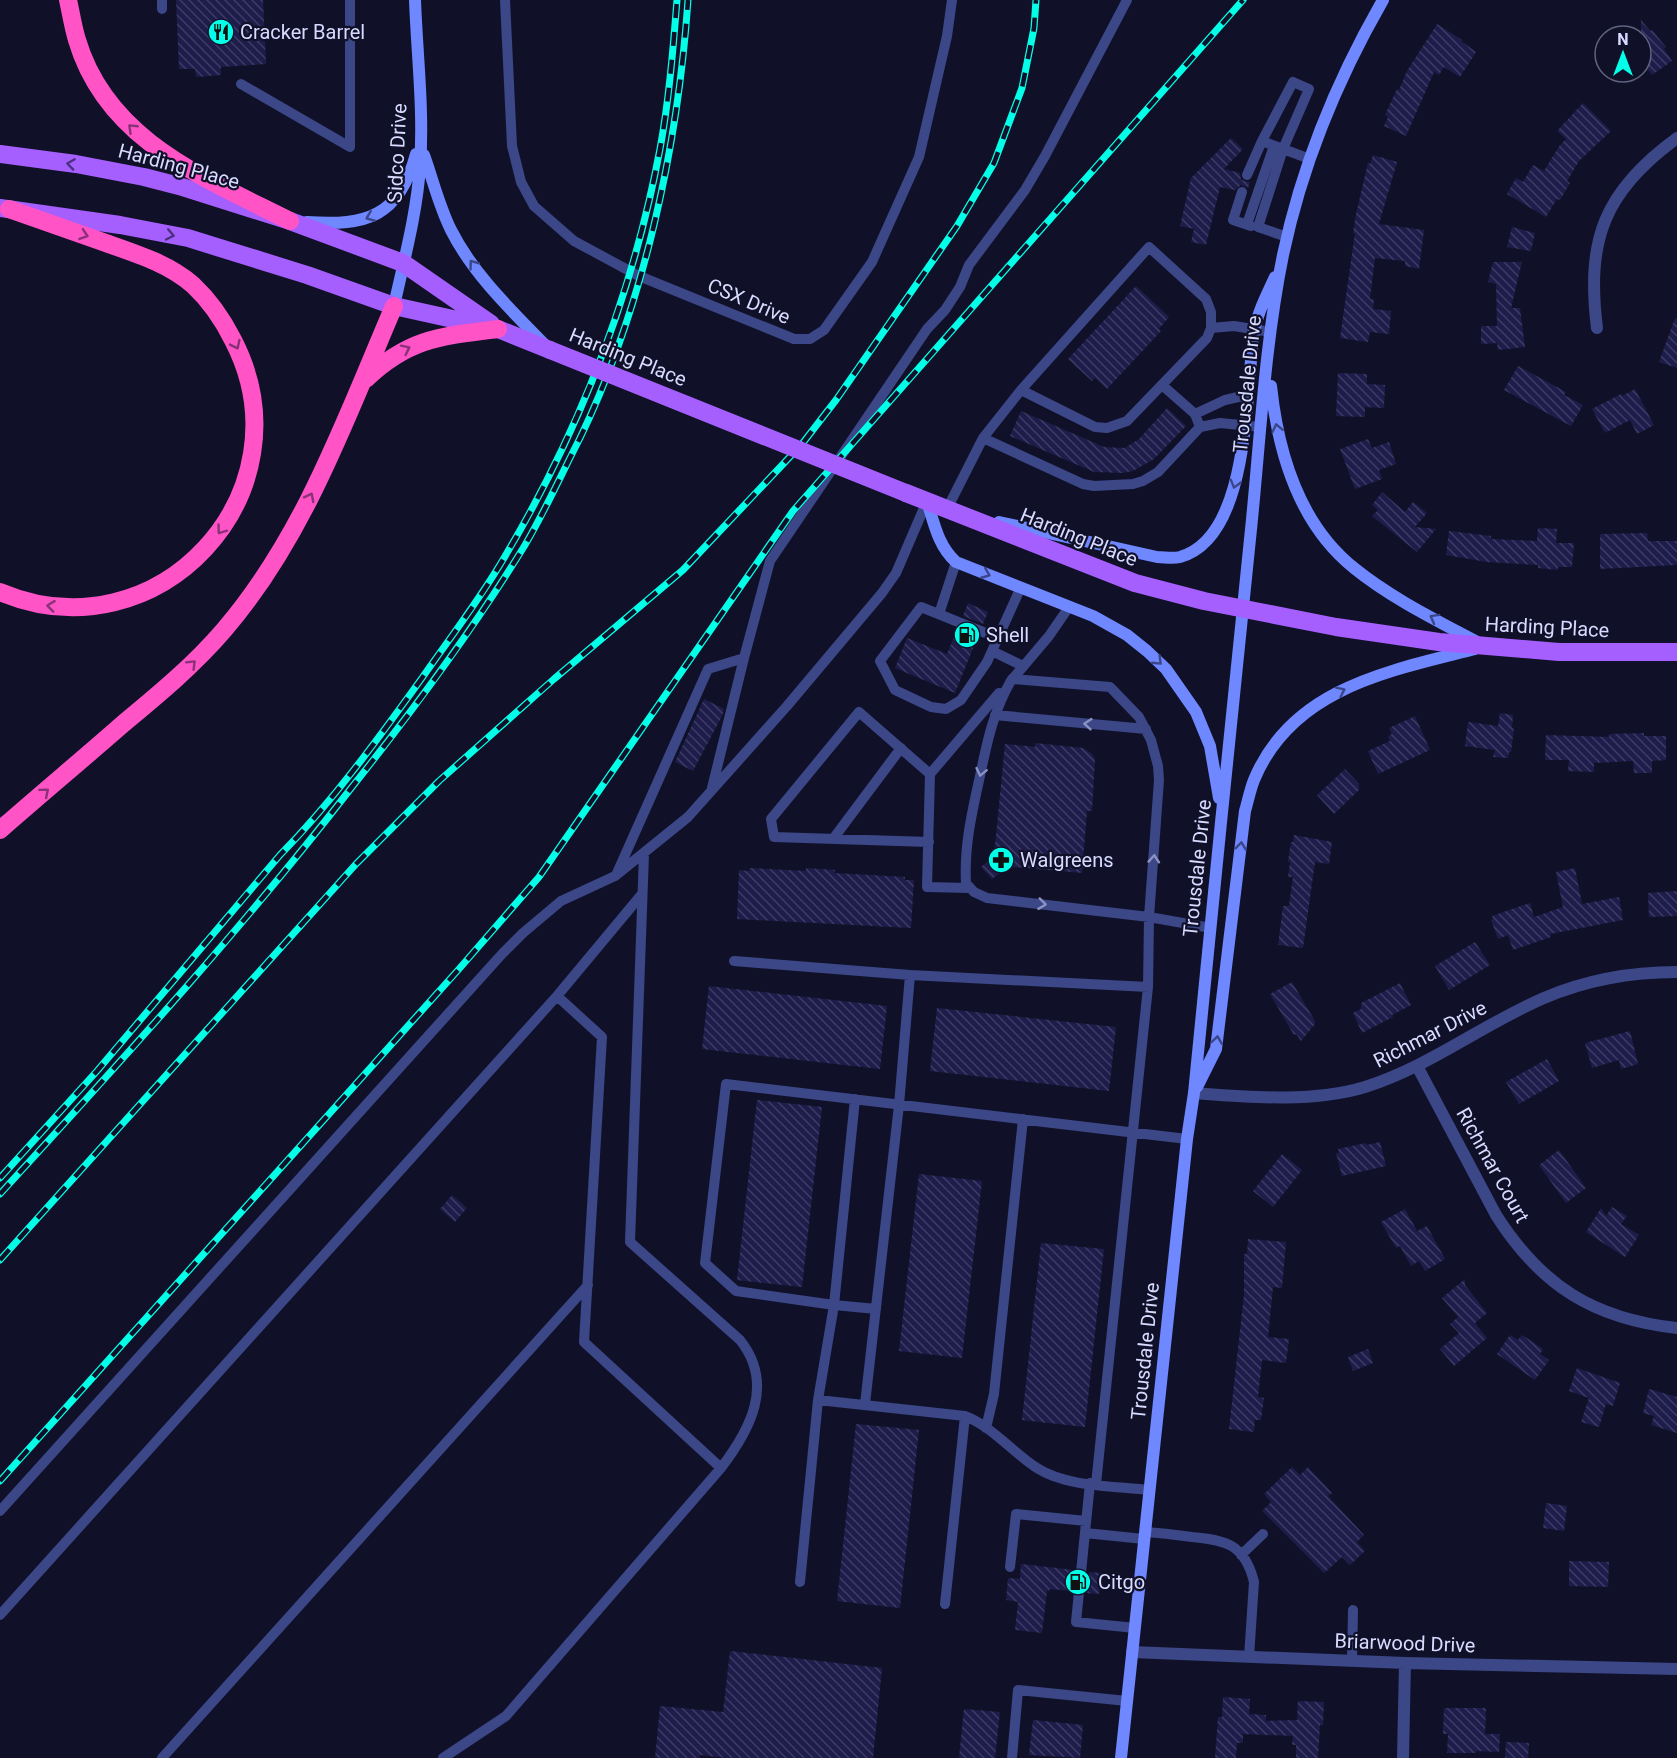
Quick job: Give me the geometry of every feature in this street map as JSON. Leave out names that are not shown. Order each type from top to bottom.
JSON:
[{"type":"highway","points":[[68,0],[77,41],[86,61],[104,96],[128,125],[166,155],[209,180],[290,221]]},
{"type":"highway","points":[[0,592],[27,602],[45,605],[89,606],[134,597],[167,580],[198,557],[225,525],[243,491],[254,436],[253,397],[245,365],[227,328],[192,284],[148,258],[4,208]]},
{"type":"highway","points":[[0,830],[176,680],[224,630],[262,579],[294,529],[321,475],[394,306]]},
{"type":"highway","points":[[361,385],[382,364],[407,348],[446,336],[498,329]]},
{"type":"main road","name":"Harding Place","points":[[7,155],[76,164],[144,177],[290,221],[403,263],[498,329]]},
{"type":"main road","name":"Harding Place","points":[[4,208],[120,225],[188,238],[394,306],[498,329],[906,493],[1135,583],[1176,596],[1336,627],[1485,646],[1559,652],[1677,652]]},
{"type":"street","name":"Sidco Drive","points":[[394,306],[414,215],[421,142],[415,0]]},
{"type":"street","name":"Trousdale Drive","points":[[1121,1758],[1187,1139],[1194,1093],[1241,609],[1271,332],[1287,237],[1310,159],[1341,78],[1383,0]]},
{"type":"street","points":[[1597,328],[1593,274],[1596,250],[1603,227],[1612,206],[1633,177],[1658,152],[1677,138]]},
{"type":"street","points":[[290,221],[332,224],[351,223],[373,217],[396,197],[403,187],[421,142]]},
{"type":"street","points":[[421,142],[441,205],[459,245],[478,272],[510,309],[550,350]]},
{"type":"street","points":[[953,511],[1157,557],[1180,557],[1197,548],[1222,520],[1238,475],[1255,326],[1283,258]]},
{"type":"street","points":[[1268,361],[1277,433],[1287,466],[1306,511],[1327,541],[1352,567],[1374,583],[1485,646]]},
{"type":"street","points":[[927,501],[940,542],[956,562],[1093,616],[1127,635],[1166,669],[1196,712],[1210,746],[1215,765],[1222,822]]},
{"type":"street","points":[[1194,1093],[1216,1049],[1245,811],[1254,780],[1272,748],[1300,716],[1316,704],[1350,687],[1416,664],[1485,646]]},
{"type":"street","name":"Richmar Drive","points":[[1194,1093],[1275,1096],[1340,1092],[1364,1087],[1417,1066],[1499,1020],[1558,992],[1617,977],[1677,972]]},
{"type":"street","name":"Richmar Court","points":[[1417,1066],[1484,1196],[1507,1233],[1533,1263],[1553,1282],[1596,1309],[1629,1321],[1677,1328]]},
{"type":"street","name":"Briarwood Drive","points":[[1132,1653],[1405,1663],[1677,1669]]},
{"type":"street","points":[[1403,1758],[1401,1743],[1405,1663]]},
{"type":"lane","points":[[240,84],[350,147],[350,0]]},
{"type":"lane","name":"CSX Drive","points":[[505,0],[512,146],[521,182],[534,206],[574,241],[639,276],[794,339],[810,339],[824,330],[872,262],[919,157],[947,36],[952,0]]},
{"type":"lane","points":[[712,790],[770,561],[927,329],[945,310],[960,287],[969,265],[1025,190],[1127,0]]},
{"type":"lane","points":[[1247,174],[1293,82],[1309,88],[1279,147],[1252,226]]},
{"type":"lane","points":[[1262,141],[1310,159]]},
{"type":"lane","points":[[1242,192],[1233,220],[1287,237]]},
{"type":"lane","points":[[953,511],[982,438],[1021,390],[1149,247],[1206,299],[1211,312],[1211,328],[1207,338],[1127,421],[1107,428],[1095,427],[1021,390]]},
{"type":"lane","points":[[1211,328],[1255,326],[1271,332]]},
{"type":"lane","points":[[1162,385],[1195,414],[1200,427]]},
{"type":"lane","points":[[1195,414],[1225,400],[1247,395]]},
{"type":"lane","points":[[982,438],[1083,484],[1118,486],[1143,481],[1158,472],[1200,427],[1220,423],[1261,427]]},
{"type":"lane","points":[[0,1511],[502,954],[561,901],[615,876],[688,817],[818,670],[882,593],[896,573],[927,501]]},
{"type":"lane","points":[[939,614],[956,562]]},
{"type":"lane","points":[[998,638],[921,607],[880,661],[896,690],[931,707],[946,709],[961,700],[987,662],[998,638],[1021,587]]},
{"type":"lane","points":[[1069,607],[1049,636],[930,774],[927,887],[969,888],[987,898],[1149,917],[1211,928]]},
{"type":"lane","points":[[992,651],[1023,666]]},
{"type":"lane","points":[[615,876],[708,669],[744,658]]},
{"type":"lane","points":[[969,888],[966,883],[966,845],[975,798],[1000,699],[1012,679]]},
{"type":"lane","points":[[1012,679],[1110,687],[1139,717],[1156,756],[1159,780],[1149,917],[1148,987],[1134,1132],[1093,1483],[1086,1521],[1076,1622],[1135,1628]]},
{"type":"lane","points":[[928,842],[774,837],[771,819],[859,712],[930,774]]},
{"type":"lane","points":[[995,716],[1146,729]]},
{"type":"lane","points":[[833,839],[901,748]]},
{"type":"lane","points":[[443,1758],[506,1716],[721,1468],[744,1435],[751,1420],[757,1388],[753,1360],[740,1340],[630,1242],[644,854]]},
{"type":"lane","points":[[0,1615],[557,996],[642,894]]},
{"type":"lane","points":[[734,961],[910,975],[1148,987]]},
{"type":"lane","points":[[865,1404],[910,975]]},
{"type":"lane","points":[[557,996],[602,1037],[584,1342],[721,1468]]},
{"type":"lane","points":[[876,1309],[736,1292],[705,1263],[726,1084],[1187,1139]]},
{"type":"lane","points":[[800,1582],[818,1400],[834,1305],[855,1099]]},
{"type":"lane","points":[[986,1428],[994,1394],[1023,1119]]},
{"type":"lane","points":[[162,1758],[588,1285]]},
{"type":"lane","points":[[818,1400],[965,1416],[986,1428],[1038,1469],[1060,1478],[1149,1490]]},
{"type":"lane","points":[[945,1604],[965,1416]]},
{"type":"lane","points":[[1010,1566],[1016,1514],[1086,1521]]},
{"type":"lane","points":[[1085,1533],[1214,1539],[1233,1547],[1241,1555],[1254,1582],[1249,1657]]},
{"type":"lane","points":[[1241,1555],[1263,1534]]},
{"type":"lane","points":[[1352,1661],[1353,1610]]},
{"type":"lane","points":[[1012,1758],[1018,1690],[1127,1701]]},
{"type":"building","name":"Cracker Barrel","points":[[176,0],[263,0],[266,64],[221,67],[221,75],[196,77],[195,69],[179,69]]},
{"type":"building","points":[[1437,24],[1476,52],[1460,77],[1444,67],[1439,75],[1434,72],[1406,136],[1384,126],[1388,117],[1385,115],[1407,71]]},
{"type":"building","points":[[1653,31],[1666,47],[1664,49],[1672,61],[1653,74]]},
{"type":"building","points":[[1583,103],[1611,131],[1579,161],[1567,181],[1570,183],[1560,200],[1557,199],[1546,217],[1507,194],[1516,178],[1523,182],[1533,165],[1544,171],[1566,139],[1557,131]]},
{"type":"building","points":[[1231,138],[1243,149],[1224,169],[1240,173],[1241,180],[1250,182],[1248,188],[1241,185],[1235,190],[1220,187],[1206,245],[1191,242],[1194,229],[1180,226],[1191,178]]},
{"type":"building","points":[[1373,155],[1397,162],[1379,224],[1424,230],[1419,269],[1405,266],[1405,261],[1375,258],[1370,299],[1374,299],[1373,309],[1391,311],[1389,334],[1370,332],[1368,342],[1340,338],[1356,214],[1368,163],[1370,164]]},
{"type":"building","points":[[1512,227],[1535,233],[1531,251],[1507,247]]},
{"type":"building","points":[[1493,262],[1522,262],[1511,308],[1520,308],[1525,347],[1498,350],[1497,343],[1481,344],[1481,326],[1497,326],[1496,284],[1488,282]]},
{"type":"building","points":[[1136,286],[1169,317],[1159,329],[1161,331],[1107,389],[1095,378],[1092,381],[1068,359]]},
{"type":"building","points":[[1675,318],[1677,319],[1677,368],[1659,362]]},
{"type":"building","points":[[1518,366],[1566,392],[1564,395],[1583,405],[1571,426],[1504,390]]},
{"type":"building","points":[[1338,373],[1367,374],[1367,384],[1385,385],[1384,408],[1365,407],[1365,417],[1336,416]]},
{"type":"building","points":[[1635,389],[1654,425],[1637,434],[1630,420],[1605,433],[1592,409]]},
{"type":"building","points":[[1167,408],[1186,426],[1154,459],[1133,471],[1122,473],[1094,472],[1010,436],[1021,411],[1104,447],[1125,448],[1139,439]]},
{"type":"building","points":[[1368,439],[1372,448],[1389,442],[1396,464],[1379,470],[1382,479],[1355,489],[1340,449]]},
{"type":"building","points":[[1382,492],[1405,512],[1413,502],[1427,513],[1415,527],[1436,529],[1417,552],[1372,516],[1378,510],[1372,505]]},
{"type":"building","points":[[1538,528],[1557,529],[1556,543],[1574,543],[1572,567],[1558,567],[1558,570],[1538,568],[1538,565],[1487,562],[1446,555],[1449,531],[1491,536],[1491,539],[1537,541]]},
{"type":"building","points":[[1647,533],[1648,541],[1677,541],[1677,565],[1600,569],[1600,534]]},
{"type":"building","points":[[968,603],[988,612],[983,624],[963,616]]},
{"type":"building","points":[[957,630],[977,638],[955,693],[895,668],[907,638],[947,654]]},
{"type":"building","points":[[704,699],[724,709],[693,771],[675,762]]},
{"type":"building","points":[[1500,713],[1513,715],[1512,728],[1514,728],[1508,758],[1493,757],[1495,750],[1465,746],[1468,722],[1498,726]]},
{"type":"building","points":[[1415,716],[1430,750],[1378,774],[1368,751],[1390,741],[1388,736],[1392,734],[1389,728]]},
{"type":"building","points":[[1644,733],[1644,736],[1666,736],[1666,760],[1652,761],[1652,773],[1634,773],[1633,761],[1594,763],[1594,772],[1568,771],[1569,760],[1545,760],[1546,735],[1609,737],[1609,734]]},
{"type":"building","name":"Walgreens","points":[[1035,743],[1083,748],[1095,759],[1092,811],[1087,811],[1082,873],[1012,867],[1005,869],[992,879],[981,867],[994,856],[1005,744],[1035,747]]},
{"type":"building","points":[[1345,769],[1359,784],[1359,790],[1334,814],[1317,795]]},
{"type":"building","points":[[1294,835],[1332,842],[1329,864],[1315,862],[1303,948],[1278,945],[1283,906],[1289,906],[1293,877],[1288,877],[1290,862],[1288,861]]},
{"type":"building","points":[[750,868],[835,870],[834,873],[905,877],[905,880],[914,880],[911,928],[737,919],[739,870],[749,871]]},
{"type":"building","points":[[1575,868],[1582,904],[1619,897],[1623,920],[1550,934],[1551,937],[1513,950],[1508,935],[1498,939],[1491,920],[1492,916],[1530,903],[1534,917],[1563,907],[1556,872]]},
{"type":"building","points":[[1677,891],[1677,916],[1649,917],[1648,893]]},
{"type":"building","points":[[1475,942],[1490,965],[1449,990],[1435,966]]},
{"type":"building","points":[[1292,982],[1315,1021],[1301,1041],[1296,1034],[1294,1035],[1270,994]]},
{"type":"building","points":[[1400,983],[1411,1005],[1362,1033],[1353,1013],[1361,1009],[1361,1003]]},
{"type":"building","points":[[709,986],[887,1006],[880,1069],[702,1049]]},
{"type":"building","points":[[937,1008],[1116,1027],[1109,1091],[930,1071]]},
{"type":"building","points":[[1630,1031],[1638,1064],[1621,1069],[1619,1060],[1592,1068],[1585,1043]]},
{"type":"building","points":[[1547,1059],[1559,1081],[1519,1104],[1506,1082]]},
{"type":"building","points":[[757,1100],[822,1107],[802,1287],[737,1280]]},
{"type":"building","points":[[1380,1142],[1386,1166],[1342,1176],[1336,1153],[1339,1153],[1338,1149]]},
{"type":"building","points":[[1559,1150],[1586,1188],[1566,1203],[1539,1165]]},
{"type":"building","points":[[1282,1154],[1302,1170],[1273,1207],[1253,1191]]},
{"type":"building","points":[[919,1174],[982,1181],[962,1358],[899,1351]]},
{"type":"building","points":[[452,1195],[467,1208],[455,1222],[440,1209]]},
{"type":"building","points":[[1612,1207],[1627,1216],[1621,1224],[1639,1235],[1625,1257],[1586,1232],[1601,1208],[1606,1216]]},
{"type":"building","points":[[1405,1209],[1417,1231],[1427,1226],[1445,1259],[1425,1271],[1419,1261],[1411,1266],[1400,1246],[1396,1248],[1381,1222]]},
{"type":"building","points":[[1248,1239],[1286,1242],[1282,1288],[1273,1287],[1268,1337],[1289,1339],[1286,1363],[1262,1360],[1258,1397],[1264,1398],[1261,1420],[1255,1420],[1254,1432],[1229,1429],[1244,1295],[1244,1254],[1247,1254]]},
{"type":"building","points":[[1041,1243],[1104,1249],[1085,1427],[1022,1420]]},
{"type":"building","points":[[1465,1279],[1465,1285],[1487,1313],[1475,1323],[1487,1338],[1454,1366],[1440,1349],[1459,1333],[1450,1324],[1458,1317],[1442,1298]]},
{"type":"building","points":[[1510,1335],[1518,1340],[1522,1335],[1543,1349],[1540,1354],[1549,1360],[1535,1380],[1497,1354]]},
{"type":"building","points":[[1368,1349],[1373,1363],[1353,1371],[1348,1357]]},
{"type":"building","points":[[1577,1368],[1620,1383],[1613,1406],[1606,1404],[1599,1427],[1581,1422],[1589,1398],[1569,1391]]},
{"type":"building","points":[[1649,1389],[1677,1397],[1677,1433],[1651,1425],[1654,1416],[1643,1413]]},
{"type":"building","points":[[856,1424],[919,1430],[900,1608],[837,1601]]},
{"type":"building","points":[[1292,1467],[1300,1475],[1308,1467],[1332,1493],[1328,1496],[1364,1535],[1357,1542],[1365,1551],[1350,1565],[1342,1557],[1324,1573],[1262,1511],[1271,1502],[1264,1494]]},
{"type":"building","points":[[1546,1503],[1567,1506],[1564,1531],[1543,1528]]},
{"type":"building","points":[[1569,1561],[1609,1562],[1608,1587],[1569,1586]]},
{"type":"building","points":[[1021,1564],[1074,1570],[1072,1591],[1050,1589],[1047,1591],[1042,1633],[1015,1630],[1018,1602],[1006,1600],[1008,1578],[1020,1579]]},
{"type":"building","points":[[1089,1572],[1102,1573],[1099,1594],[1086,1593]]},
{"type":"building","points":[[730,1651],[882,1668],[873,1758],[726,1758],[700,1755],[700,1758],[655,1758],[660,1706],[723,1712]]},
{"type":"building","points":[[1223,1697],[1250,1699],[1249,1714],[1266,1715],[1266,1721],[1297,1720],[1298,1701],[1324,1702],[1318,1758],[1296,1758],[1296,1745],[1292,1745],[1293,1736],[1243,1734],[1243,1743],[1237,1743],[1236,1758],[1215,1758],[1218,1717],[1222,1717]]},
{"type":"building","points":[[1444,1708],[1486,1708],[1485,1734],[1500,1734],[1499,1752],[1447,1753],[1448,1734],[1443,1734]]},
{"type":"building","points":[[964,1709],[1000,1712],[995,1758],[959,1758]]},
{"type":"building","points":[[1033,1720],[1083,1725],[1080,1758],[1029,1755]]},
{"type":"building","points":[[1506,1742],[1529,1743],[1528,1758],[1505,1758]]},
{"type":"railway","points":[[0,1178],[97,1071],[337,791],[422,678],[504,558],[556,461],[579,411],[619,308],[649,203],[660,149],[677,0]]},
{"type":"railway","points":[[0,1194],[180,994],[268,892],[442,669],[485,608],[525,545],[580,438],[603,387],[640,279],[654,224],[676,111],[688,0]]},
{"type":"railway","points":[[0,1260],[356,864],[439,781],[554,679],[683,570],[802,444],[836,400],[957,226],[994,163],[1022,88],[1034,28],[1036,0]]},
{"type":"railway","points":[[0,1481],[539,877],[793,511],[1243,0]]},
{"type":"place","name":"Cracker Barrel","points":[[221,32]]},
{"type":"place","name":"Shell","points":[[967,635]]},
{"type":"place","name":"Walgreens","points":[[1001,860]]},
{"type":"place","name":"Citgo","points":[[1078,1582]]}]
